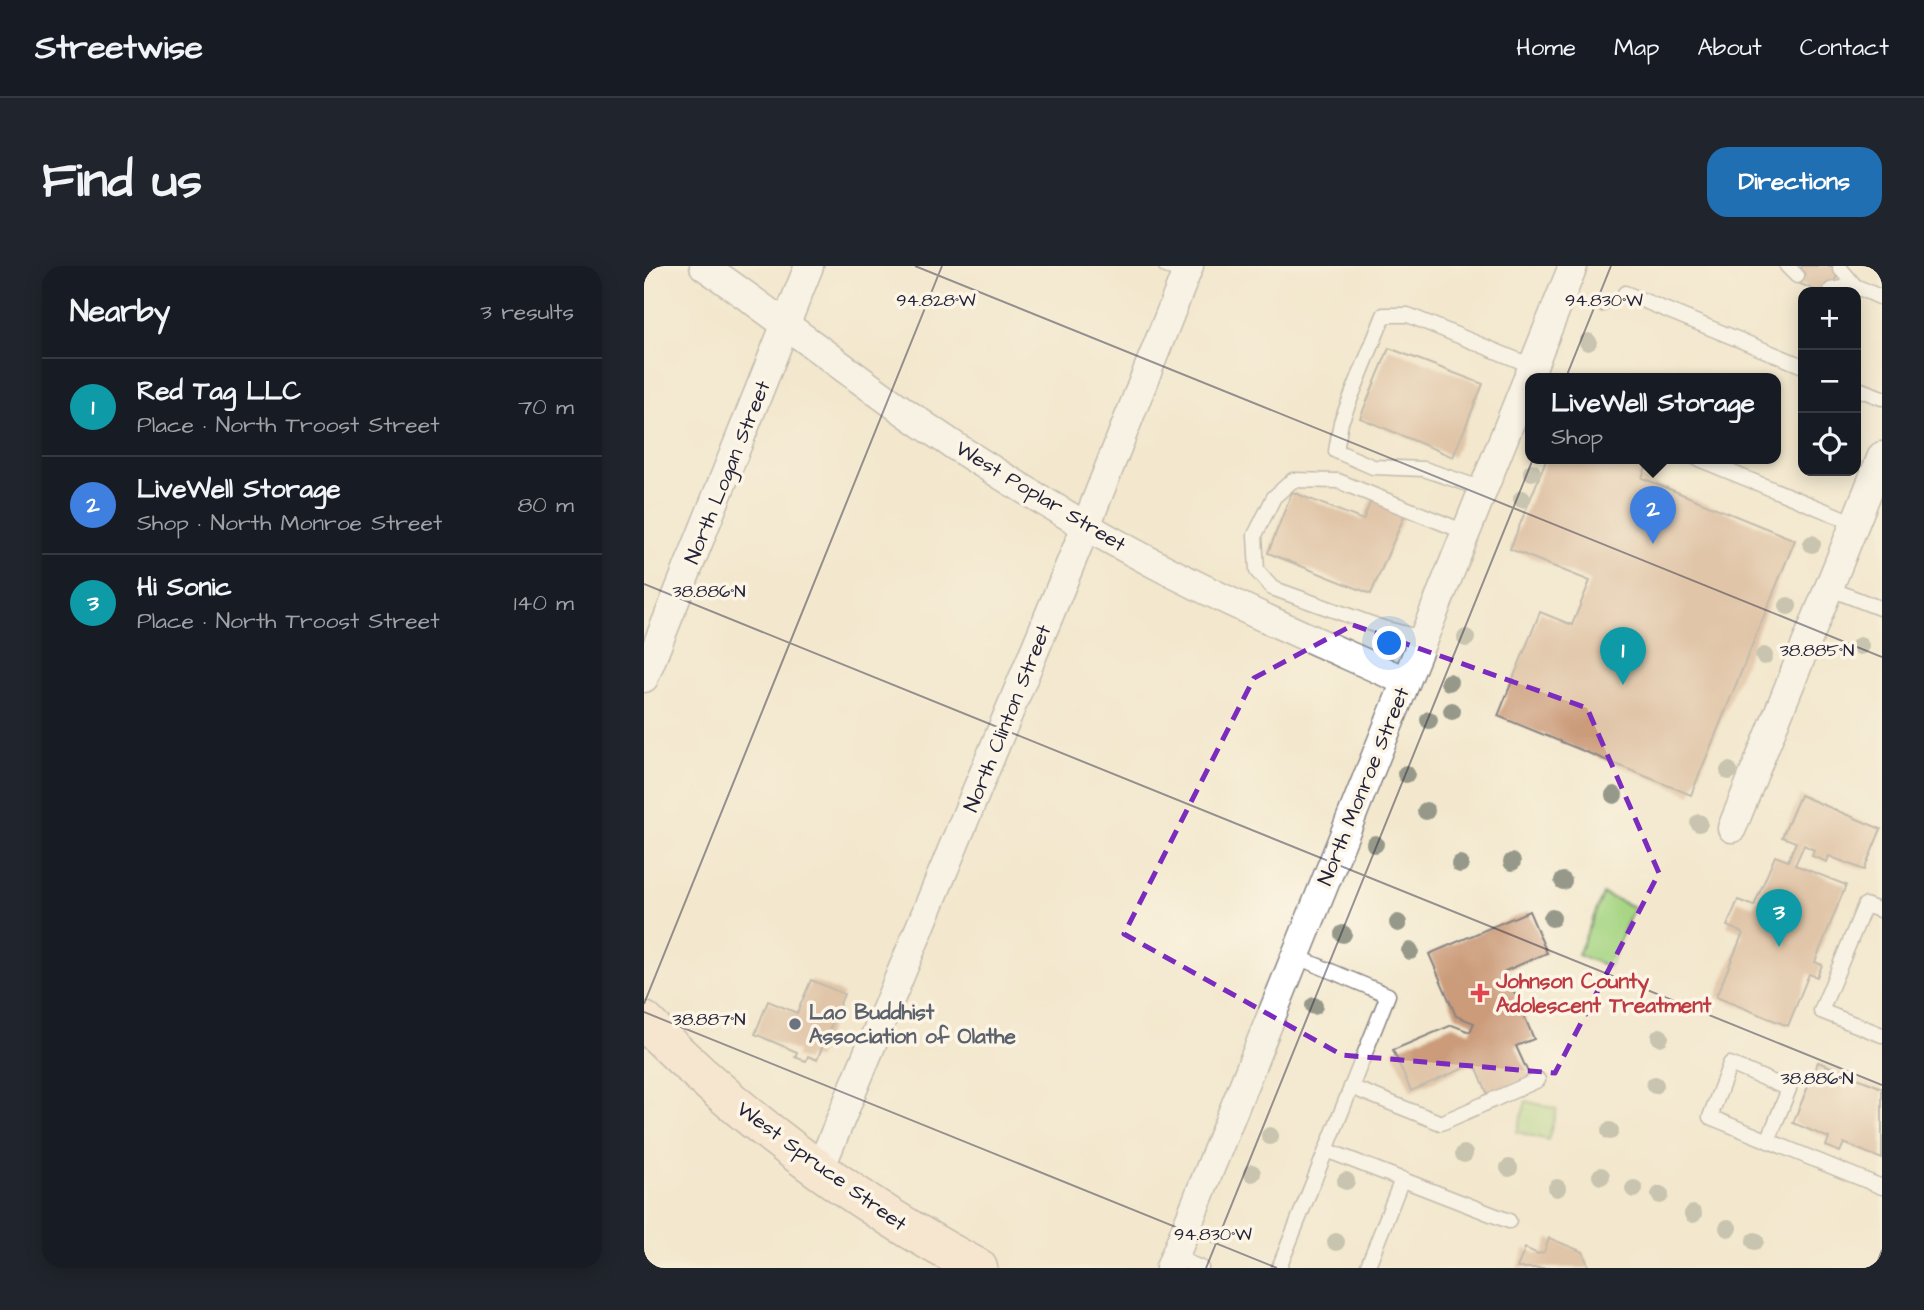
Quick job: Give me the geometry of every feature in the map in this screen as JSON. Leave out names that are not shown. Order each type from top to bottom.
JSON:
[{"type":"street","name":"West Poplar Street","points":[[704,266],[872,390],[958,448],[1086,526],[1157,565],[1266,602],[1405,681]]},
{"type":"street","name":"North Logan Street","points":[[644,678],[809,266]]},
{"type":"street","name":"North Monroe Street","points":[[1532,373],[1573,266]]},
{"type":"street","name":"North Clinton Street","points":[[820,1169],[1086,526],[1181,268]]},
{"type":"street","name":"North Monroe Street","points":[[1172,1263],[1422,638],[1525,391]]},
{"type":"street","points":[[1732,828],[1882,456]]},
{"type":"street","name":"West Spruce Street","points":[[644,1021],[729,1098],[784,1143],[922,1238],[978,1268]]},
{"type":"lane","points":[[1855,286],[1836,279],[1882,298]]},
{"type":"lane","points":[[1625,293],[1798,364]]},
{"type":"lane","points":[[1483,489],[1424,469],[1373,467],[1336,451],[1341,422],[1384,315],[1408,315],[1525,380]]},
{"type":"lane","points":[[1861,390],[1882,398]]},
{"type":"lane","points":[[1711,464],[1855,523]]},
{"type":"lane","points":[[1422,638],[1266,602],[1257,571],[1255,535],[1274,497],[1293,480],[1338,481],[1465,532]]},
{"type":"lane","points":[[1828,588],[1882,609]]},
{"type":"lane","points":[[1882,911],[1865,905],[1821,1011],[1882,1035]]},
{"type":"lane","points":[[1279,1268],[1388,995],[1295,956]]},
{"type":"lane","points":[[1768,1141],[1789,1089],[1730,1064],[1710,1117],[1768,1141],[1882,1187]]},
{"type":"lane","points":[[1351,1087],[1441,1123],[1538,1080]]},
{"type":"lane","points":[[1326,1150],[1509,1221]]},
{"type":"lane","points":[[1367,1268],[1402,1179]]},
{"type":"lane","points":[[1172,1263],[1201,1268]]},
{"type":"highlighted area","points":[[1353,625],[1587,708],[1659,873],[1555,1073],[1342,1055],[1124,934],[1254,678]]},
{"type":"green space","points":[[1603,894],[1634,907],[1609,967],[1578,955]]},
{"type":"green space","points":[[1526,1101],[1557,1109],[1548,1140],[1517,1132]]},
{"type":"building","points":[[1802,266],[1841,266],[1832,287],[1808,287],[1795,282]]},
{"type":"building","points":[[1389,348],[1483,384],[1453,457],[1360,418]]},
{"type":"building","points":[[1545,464],[1647,464],[1642,478],[1795,540],[1691,795],[1498,716],[1540,612],[1572,625],[1590,581],[1510,549]]},
{"type":"building","points":[[1292,492],[1363,520],[1372,498],[1406,512],[1371,594],[1268,553]]},
{"type":"building","points":[[1800,795],[1881,829],[1864,870],[1829,856],[1827,862],[1812,856],[1814,850],[1804,845],[1795,865],[1846,885],[1815,962],[1822,965],[1817,977],[1809,974],[1788,1026],[1716,997],[1743,933],[1727,926],[1738,900],[1754,906],[1775,856],[1788,861],[1796,842],[1782,837]]},
{"type":"building","name":"Johnson County Adolescent Treatment","points":[[1529,911],[1547,953],[1505,971],[1534,1039],[1516,1046],[1530,1077],[1488,1095],[1477,1068],[1471,1065],[1411,1091],[1393,1050],[1452,1025],[1470,1032],[1474,1023],[1456,1016],[1429,954]]},
{"type":"building","name":"Lao Buddhist Association of Olathe","points":[[811,980],[844,994],[817,1060],[808,1056],[806,1061],[795,1057],[797,1052],[755,1034],[768,1001],[797,1013]]},
{"type":"building","points":[[1818,1062],[1882,1088],[1882,1159],[1844,1143],[1840,1152],[1826,1146],[1829,1138],[1793,1123]]},
{"type":"building","points":[[1549,1238],[1583,1252],[1589,1268],[1517,1268],[1525,1248],[1538,1254],[1544,1252]]},
{"type":"place","name":"LiveWell Storage","points":[[1653,544]]},
{"type":"place","name":"Red Tag LLC","points":[[1623,685]]},
{"type":"place","name":"Hi Sonic","points":[[1779,947]]},
{"type":"place","name":"Johnson County Adolescent Treatment","points":[[1480,993]]},
{"type":"place","name":"Lao Buddhist Association of Olathe","points":[[795,1024]]}]
